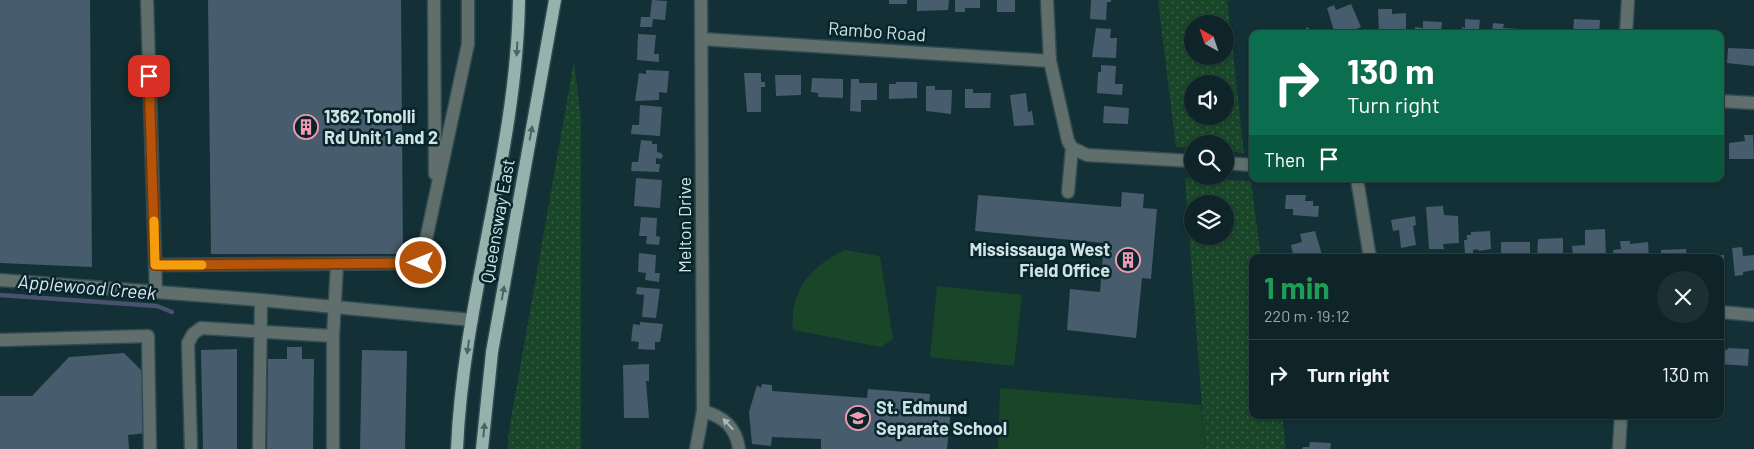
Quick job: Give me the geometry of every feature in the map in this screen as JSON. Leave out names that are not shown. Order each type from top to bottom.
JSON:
[{"type":"main road","name":"Queensway East","points":[[457,449],[461,396],[472,320],[516,77],[519,0]]},
{"type":"main road","name":"Queensway East","points":[[482,449],[492,352],[555,0]]},
{"type":"street","points":[[147,0],[156,292]]},
{"type":"street","points":[[434,0],[435,197]]},
{"type":"street","points":[[155,265],[421,263],[468,44],[468,0]]},
{"type":"street","name":"Melton Drive","points":[[696,449],[704,411],[701,0]]},
{"type":"street","points":[[1047,0],[1050,61],[1068,141],[1072,148],[1068,192]]},
{"type":"street","points":[[1626,30],[1628,0]]},
{"type":"street","name":"Rambo Road","points":[[702,39],[1050,61]]},
{"type":"street","points":[[1724,101],[1754,104]]},
{"type":"street","points":[[1072,148],[1087,155],[1184,161]]},
{"type":"street","points":[[1234,164],[1249,165]]},
{"type":"street","points":[[1357,182],[1369,254]]},
{"type":"street","points":[[334,449],[333,336],[337,264]]},
{"type":"street","points":[[0,280],[261,300],[472,320]]},
{"type":"street","points":[[259,449],[259,332],[261,300]]},
{"type":"street","points":[[1724,312],[1754,315]]},
{"type":"street","points":[[191,449],[188,344],[193,334],[201,328],[333,336]]},
{"type":"street","points":[[0,340],[148,336],[150,449]]},
{"type":"street","points":[[704,411],[718,415],[731,426],[738,438],[739,449]]},
{"type":"street","points":[[1618,449],[1621,419]]},
{"type":"green space","points":[[1158,0],[1227,0],[1229,15],[1184,15],[1184,65],[1234,65],[1234,63],[1244,153],[1234,152],[1234,135],[1184,135],[1184,148],[1176,147]]},
{"type":"green space","points":[[574,61],[581,119],[581,449],[508,449],[508,436]]},
{"type":"green space","points":[[1234,180],[1251,182],[1261,254],[1249,254],[1249,419],[1282,419],[1286,449],[1205,449],[1190,245],[1234,245],[1234,195],[1186,195],[1186,185],[1234,185]]},
{"type":"green space","points":[[845,250],[880,256],[893,339],[881,347],[793,330],[795,304],[805,281],[822,263]]},
{"type":"green space","points":[[937,286],[1022,295],[1014,366],[930,357]]},
{"type":"green space","points":[[1000,388],[1201,405],[1205,449],[998,449]]},
{"type":"building","points":[[0,0],[90,0],[92,267],[0,263]]},
{"type":"building","name":"1362 Tonolli Rd Unit 1 and 2","points":[[208,0],[401,0],[403,254],[211,254]]},
{"type":"building","points":[[652,0],[667,1],[665,20],[653,19],[652,27],[640,27],[641,17],[650,17]]},
{"type":"building","points":[[889,0],[907,0],[907,4],[889,4]]},
{"type":"building","points":[[917,0],[949,0],[948,10],[917,11]]},
{"type":"building","points":[[955,0],[980,0],[980,8],[965,8],[965,12],[955,12]]},
{"type":"building","points":[[997,0],[1015,0],[1015,12],[997,12]]},
{"type":"building","points":[[1091,0],[1111,0],[1111,2],[1107,2],[1106,20],[1090,19]]},
{"type":"building","points":[[1351,4],[1361,27],[1354,30],[1334,30],[1327,8],[1334,5],[1336,10]]},
{"type":"building","points":[[1378,9],[1392,9],[1392,14],[1406,13],[1406,30],[1379,30]]},
{"type":"building","points":[[1465,19],[1480,20],[1479,29],[1486,29],[1461,30],[1462,27],[1465,28]]},
{"type":"building","points":[[1574,19],[1600,20],[1599,30],[1573,30]]},
{"type":"building","points":[[1423,21],[1442,22],[1441,30],[1415,30],[1415,27],[1423,28]]},
{"type":"building","points":[[1493,23],[1504,24],[1503,28],[1520,29],[1520,30],[1492,30]]},
{"type":"building","points":[[1096,28],[1111,29],[1110,38],[1117,38],[1116,58],[1092,57]]},
{"type":"building","points":[[638,34],[656,35],[654,54],[659,54],[659,62],[637,60]]},
{"type":"building","points":[[1728,48],[1754,49],[1754,66],[1727,63]]},
{"type":"building","points":[[1101,65],[1116,66],[1115,84],[1123,84],[1122,95],[1097,93],[1098,72],[1101,72]]},
{"type":"building","points":[[646,70],[669,71],[667,93],[659,92],[659,100],[635,101],[639,73],[646,74]]},
{"type":"building","points":[[744,73],[761,73],[761,82],[765,82],[765,87],[761,87],[761,112],[747,112]]},
{"type":"building","points":[[775,75],[801,75],[801,95],[776,96]]},
{"type":"building","points":[[812,78],[843,79],[843,98],[818,97],[818,93],[811,92]]},
{"type":"building","points":[[851,79],[859,79],[859,83],[877,83],[877,100],[861,100],[861,112],[850,111]]},
{"type":"building","points":[[896,82],[917,82],[917,98],[889,99],[889,84],[896,84]]},
{"type":"building","points":[[926,86],[935,86],[935,90],[952,90],[951,114],[926,111]]},
{"type":"building","points":[[965,89],[973,89],[973,93],[991,93],[990,108],[965,108]]},
{"type":"building","points":[[1026,93],[1028,112],[1032,111],[1034,125],[1014,126],[1010,95]]},
{"type":"building","points":[[640,105],[662,107],[660,136],[631,134],[632,125],[639,125]]},
{"type":"building","points":[[1104,106],[1129,108],[1128,124],[1103,123]]},
{"type":"building","points":[[1744,135],[1753,135],[1754,159],[1729,159],[1729,143],[1745,141]]},
{"type":"building","points":[[641,140],[652,141],[652,144],[657,144],[657,152],[663,156],[661,159],[656,158],[656,164],[660,164],[659,172],[631,171],[632,162],[638,162]]},
{"type":"building","points":[[636,178],[662,180],[660,208],[634,206]]},
{"type":"building","name":"Mississauga West Field Office","points":[[1122,192],[1144,194],[1143,208],[1157,209],[1151,279],[1142,278],[1136,338],[1067,330],[1070,289],[1100,292],[1104,243],[975,231],[978,195],[1121,207]]},
{"type":"building","points":[[1286,195],[1306,195],[1305,201],[1313,201],[1313,206],[1319,206],[1318,217],[1293,215],[1293,209],[1285,209]]},
{"type":"building","points":[[1443,206],[1444,215],[1458,216],[1459,243],[1443,244],[1444,249],[1429,249],[1426,207]]},
{"type":"building","points":[[1415,216],[1416,225],[1413,226],[1416,245],[1401,248],[1399,230],[1393,231],[1391,220]]},
{"type":"building","points":[[641,217],[657,218],[656,236],[660,237],[659,245],[646,244],[647,236],[639,236]]},
{"type":"building","points":[[1605,229],[1606,254],[1573,254],[1572,246],[1585,245],[1585,230]]},
{"type":"building","points":[[1315,231],[1322,254],[1293,254],[1291,245],[1302,242],[1300,234]]},
{"type":"building","points":[[1490,231],[1491,249],[1479,251],[1478,249],[1473,250],[1473,254],[1465,254],[1464,240],[1467,240],[1467,235],[1471,235],[1471,232]]},
{"type":"building","points":[[1563,238],[1563,254],[1537,254],[1538,239]]},
{"type":"building","points":[[1620,241],[1630,241],[1630,244],[1648,242],[1649,254],[1614,254],[1613,250],[1621,249]]},
{"type":"building","points":[[1501,242],[1530,242],[1530,254],[1501,254]]},
{"type":"building","points":[[1742,247],[1743,256],[1754,255],[1754,270],[1735,276],[1732,248]]},
{"type":"building","points":[[1686,249],[1687,254],[1661,254],[1661,250]]},
{"type":"building","points":[[639,253],[656,255],[655,273],[660,273],[659,282],[645,280],[646,273],[638,272]]},
{"type":"building","points":[[637,287],[660,289],[656,318],[642,317],[644,295],[636,294]]},
{"type":"building","points":[[640,322],[663,324],[660,342],[655,342],[655,350],[638,349],[639,342],[631,341],[633,324],[640,325]]},
{"type":"building","points":[[287,347],[302,347],[302,359],[314,359],[313,449],[267,449],[268,359],[287,359]]},
{"type":"building","points":[[1728,348],[1749,349],[1748,366],[1724,364],[1724,350]]},
{"type":"building","points":[[237,349],[237,449],[203,449],[201,350]]},
{"type":"building","points":[[362,350],[407,351],[405,449],[360,449]]},
{"type":"building","points":[[124,353],[146,375],[147,433],[128,435],[129,449],[0,449],[0,396],[32,396],[69,357]]},
{"type":"building","points":[[649,364],[649,381],[646,381],[649,418],[624,418],[623,365]]},
{"type":"building","points":[[762,384],[772,385],[772,391],[867,398],[868,389],[930,394],[929,407],[951,409],[947,449],[821,449],[821,439],[772,437],[771,446],[752,444],[749,412],[757,385],[761,388]]},
{"type":"building","points":[[1310,442],[1331,443],[1330,449],[1302,449],[1303,447],[1309,447]]},
{"type":"waterway","name":"Applewood Creek","points":[[0,295],[157,306],[172,312]]},
{"type":"slow traffic","points":[[154,221],[155,265],[202,265]]},
{"type":"place","name":"1362 Tonolli Rd Unit 1 and 2","points":[[306,127]]},
{"type":"place","name":"Mississauga West Field Office","points":[[1128,260]]},
{"type":"place","name":"St. Edmund Separate School","points":[[858,418]]},
{"type":"route","points":[[149,76],[155,265],[421,263]]}]
